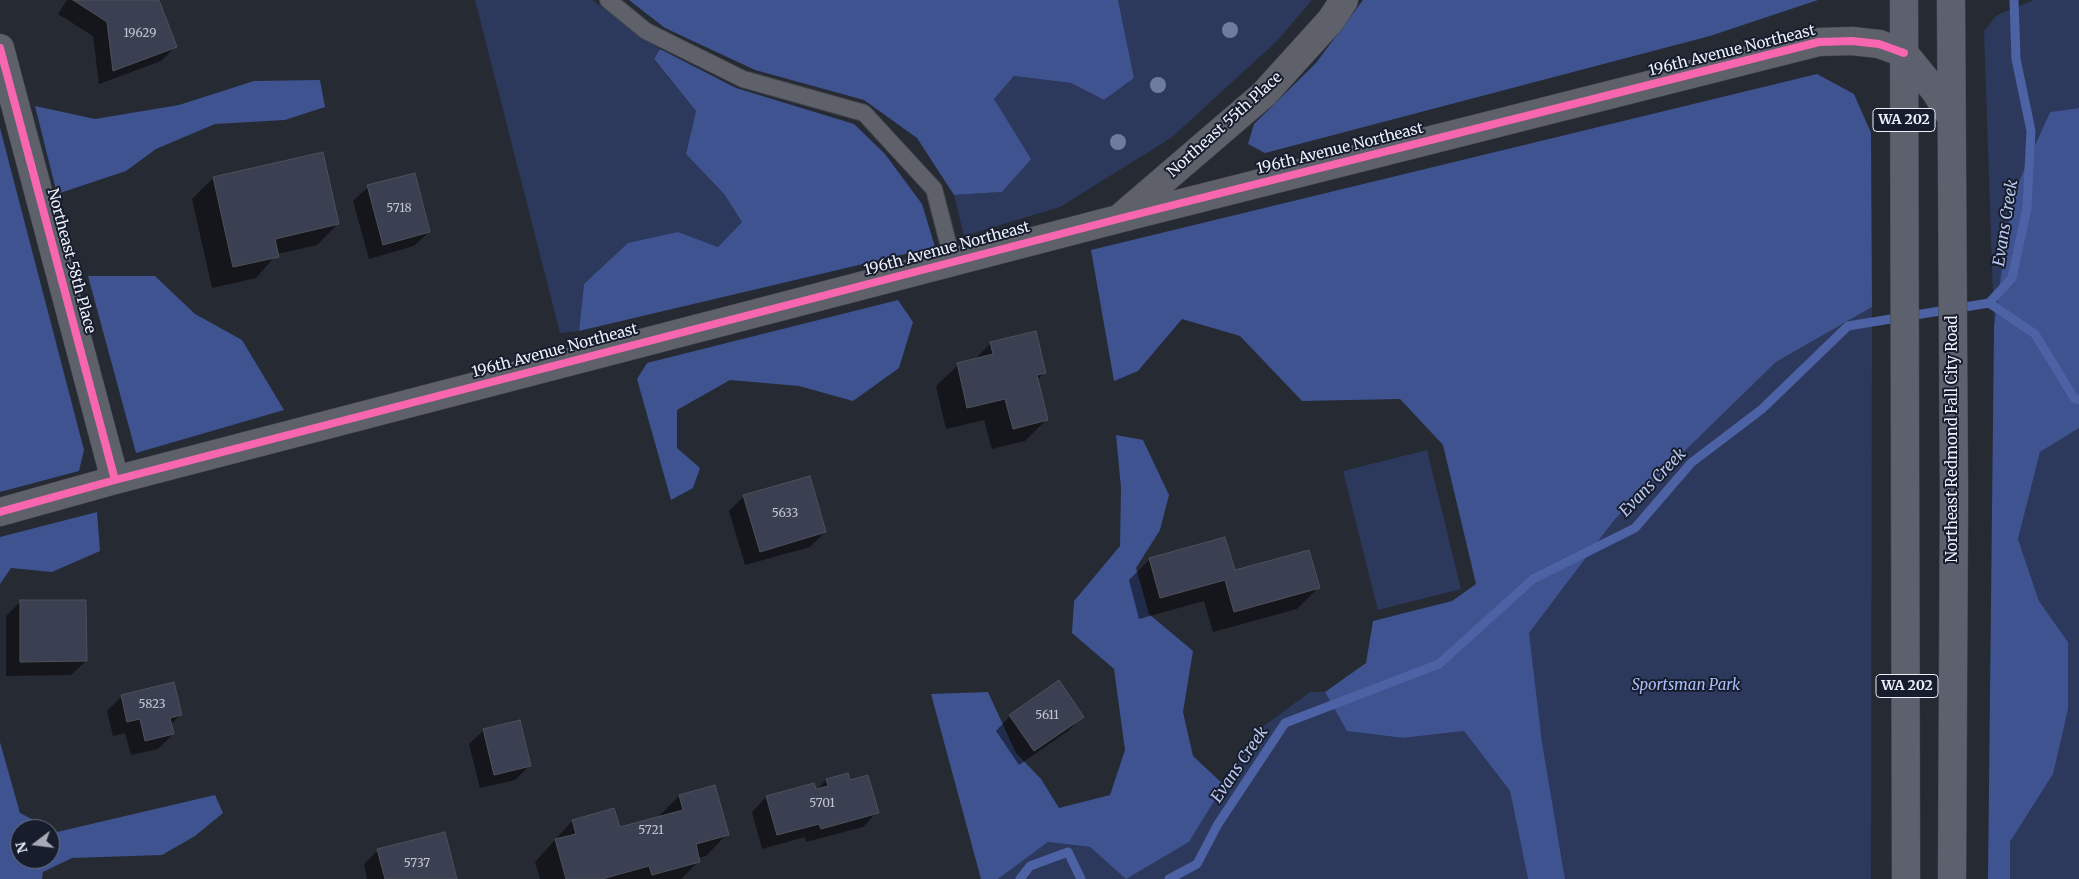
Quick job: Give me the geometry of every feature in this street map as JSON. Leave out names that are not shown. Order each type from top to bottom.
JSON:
[{"type":"main road","name":"WA 202","points":[[1904,0],[1906,879]]},
{"type":"main road","name":"Northeast Redmond Fall City Road","points":[[1951,0],[1953,240],[1952,879]]},
{"type":"main road","points":[[1904,53],[1935,91],[1951,118]]},
{"type":"street","name":"Northeast 55th Place","points":[[1118,219],[1264,94],[1331,20],[1344,0]]},
{"type":"street","name":"196th Avenue Northeast","points":[[0,512],[115,480],[1118,219],[1819,42],[1852,40],[1879,44],[1904,53]]},
{"type":"street","name":"Northeast 58th Place","points":[[0,48],[115,480]]},
{"type":"lane","points":[[608,0],[646,31],[743,79],[864,113],[934,189],[953,262]]},
{"type":"green space","points":[[475,0],[592,0],[660,49],[654,60],[696,111],[686,154],[724,194],[742,222],[718,247],[678,232],[584,284],[579,331],[560,333]]},
{"type":"green space","points":[[1118,0],[1312,0],[1277,41],[1171,138],[1060,207],[964,236],[954,195],[1002,192],[994,99],[1014,76],[1071,83],[1104,100],[1134,78]]},
{"type":"green space","points":[[2034,0],[2079,0],[2079,108],[2050,112],[2013,197],[1994,326],[1984,31],[1997,15]]},
{"type":"green space","name":"Sportsman Park","points":[[1872,307],[1871,879],[1565,879],[1558,836],[1500,625],[1589,554],[1615,519],[1776,362]]},
{"type":"green space","points":[[2079,428],[2079,879],[2010,879],[2010,842],[2053,774],[2068,642],[2039,601],[2018,539],[2040,452]]},
{"type":"green space","points":[[1427,450],[1461,589],[1378,610],[1343,471]]},
{"type":"green space","points":[[1310,692],[1325,692],[1348,731],[1403,738],[1464,731],[1510,791],[1528,879],[998,879],[1048,842],[1090,847],[1126,878],[1189,842],[1257,731]]},
{"type":"shaded area","points":[[629,0],[1118,0],[1134,78],[1104,100],[1071,83],[1014,76],[994,99],[1031,159],[1002,192],[954,195],[917,138],[864,100],[755,70],[665,28]]},
{"type":"shaded area","points":[[1363,0],[1818,0],[1710,36],[1265,153],[1248,144],[1254,124],[1316,63]]},
{"type":"shaded area","points":[[660,49],[736,88],[854,124],[885,154],[922,204],[935,247],[579,331],[584,284],[628,243],[678,232],[718,247],[742,222],[724,194],[686,154],[696,111],[654,59]]},
{"type":"shaded area","points":[[1817,74],[1854,94],[1871,133],[1872,307],[1776,362],[1615,519],[1529,633],[1542,743],[1565,879],[1528,879],[1510,791],[1464,731],[1403,738],[1347,731],[1325,692],[1366,663],[1373,621],[1452,601],[1476,584],[1443,445],[1400,399],[1302,401],[1240,336],[1182,319],[1138,371],[1114,381],[1091,250]]},
{"type":"shaded area","points":[[320,80],[325,107],[285,120],[215,124],[156,149],[126,171],[57,194],[35,106],[95,119],[179,105],[254,81]]},
{"type":"shaded area","points":[[2079,108],[2079,428],[2040,452],[2018,539],[2039,601],[2068,642],[2068,709],[2053,774],[2010,842],[2010,879],[1988,879],[1994,326],[2012,197],[2050,112]]},
{"type":"shaded area","points":[[0,128],[84,450],[79,471],[0,492]]},
{"type":"shaded area","points":[[88,276],[155,276],[195,314],[242,340],[284,410],[136,453]]},
{"type":"shaded area","points":[[898,300],[913,322],[899,368],[853,401],[799,386],[730,380],[677,410],[677,448],[700,468],[693,488],[671,500],[637,379],[647,363]]},
{"type":"shaded area","points":[[1116,435],[1143,440],[1169,495],[1160,530],[1136,568],[1149,614],[1193,651],[1183,712],[1193,756],[1224,785],[1189,842],[1126,879],[1090,847],[1048,842],[998,879],[981,879],[931,694],[988,692],[1016,753],[1041,779],[1059,808],[1110,795],[1125,750],[1114,669],[1072,633],[1074,601],[1120,546],[1121,488]]},
{"type":"shaded area","points":[[97,512],[100,551],[52,572],[11,568],[0,584],[0,537]]},
{"type":"shaded area","points":[[0,742],[20,813],[32,819],[10,819],[10,869],[49,869],[43,872],[42,879],[0,879]]},
{"type":"shaded area","points":[[215,795],[223,813],[195,836],[162,855],[72,858],[60,864],[60,831]]},
{"type":"building","points":[[73,0],[159,0],[177,47],[113,71],[107,22]]},
{"type":"building","points":[[323,152],[339,224],[275,239],[279,257],[233,267],[213,177]]},
{"type":"building","points":[[415,173],[430,232],[383,245],[367,185]]},
{"type":"building","points":[[1036,331],[1046,373],[1037,375],[1048,420],[1013,429],[1005,399],[967,408],[957,363],[993,354],[990,342]]},
{"type":"building","points":[[810,476],[826,532],[760,552],[743,495]]},
{"type":"building","points":[[1225,537],[1235,570],[1309,550],[1320,588],[1234,612],[1225,580],[1160,598],[1149,558]]},
{"type":"building","points":[[20,600],[86,600],[87,661],[20,662]]},
{"type":"building","points":[[1059,680],[1084,717],[1034,751],[1009,715]]},
{"type":"building","points":[[174,682],[182,715],[170,718],[174,734],[145,741],[140,719],[127,722],[121,695]]},
{"type":"building","points":[[520,720],[531,766],[494,775],[483,729]]},
{"type":"building","points":[[848,773],[850,780],[868,775],[879,813],[821,829],[819,824],[777,835],[766,796],[814,783],[816,789],[828,786],[826,779]]},
{"type":"building","points":[[715,785],[729,835],[696,844],[700,862],[652,875],[649,866],[602,879],[566,879],[555,839],[576,834],[572,820],[614,808],[620,827],[683,810],[679,795]]},
{"type":"building","points":[[445,832],[457,879],[385,879],[377,849]]},
{"type":"waterway","name":"Evans Creek","points":[[1169,879],[1197,864],[1218,824],[1285,723],[1439,664],[1533,579],[1635,528],[1691,463],[1762,409],[1848,326],[1989,303],[2012,278],[2027,208],[2031,131],[2016,59],[2014,0]]},
{"type":"waterway","points":[[1989,303],[2035,334],[2074,398],[2079,400]]},
{"type":"waterway","name":"Evans Creek","points":[[1020,879],[1030,866],[1068,852],[1081,879]]},
{"type":"cycle path","points":[[0,512],[115,480],[1118,219],[1819,42],[1852,41],[1879,44],[1904,53]]},
{"type":"cycle path","points":[[0,48],[115,480]]}]
